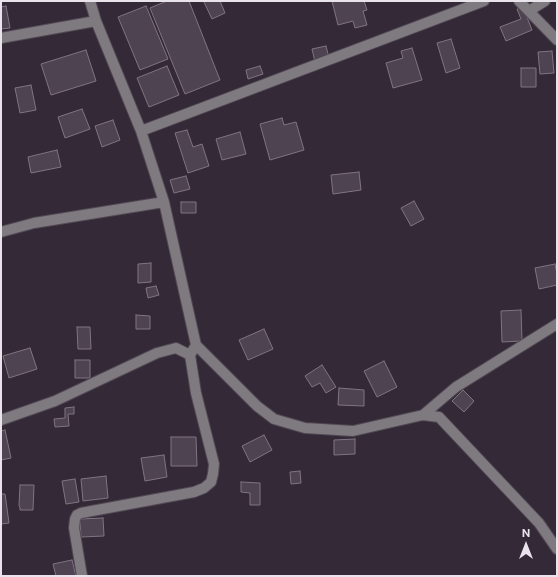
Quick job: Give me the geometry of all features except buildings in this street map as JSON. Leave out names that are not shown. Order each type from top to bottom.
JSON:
[{"type":"street","points":[[90,1],[96,20],[141,131],[164,202],[196,345],[257,406],[274,419],[305,428],[353,431],[424,415],[439,417],[539,523],[556,547]]},
{"type":"street","points":[[141,131],[484,1]]},
{"type":"street","points":[[519,1],[557,40]]},
{"type":"street","points":[[529,11],[545,1]]},
{"type":"street","points":[[1,38],[96,20]]},
{"type":"street","points":[[1,232],[34,223],[164,202]]},
{"type":"street","points":[[424,415],[456,387],[557,324]]},
{"type":"street","points":[[82,576],[74,528],[74,519],[77,515],[194,492],[204,488],[212,482],[214,464],[196,393],[190,354],[196,345]]},
{"type":"street","points":[[1,420],[56,401],[157,353],[176,348],[190,354]]}]
